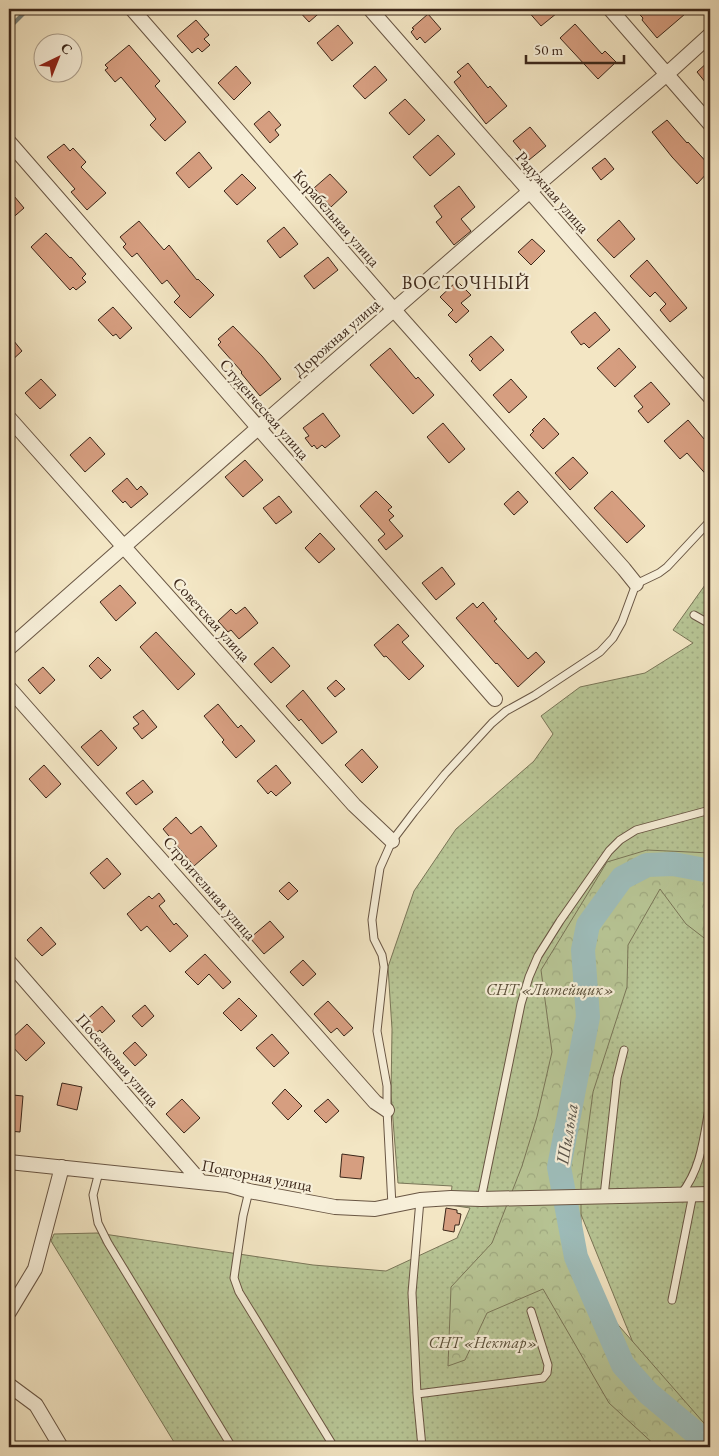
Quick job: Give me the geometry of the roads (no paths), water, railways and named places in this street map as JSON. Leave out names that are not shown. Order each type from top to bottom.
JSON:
[{"type":"street","name":"Корабельная улица","points":[[132,9],[636,584]]},
{"type":"street","name":"Радужная улица","points":[[370,9],[710,397]]},
{"type":"street","points":[[610,9],[710,124]]},
{"type":"street","name":"Дорожная улица","points":[[9,648],[258,428],[710,35]]},
{"type":"street","name":"Студенческая улица","points":[[9,142],[495,699]]},
{"type":"street","name":"Советская улица","points":[[9,418],[354,805],[392,841]]},
{"type":"street","name":"Строительная улица","points":[[9,688],[375,1102],[387,1110]]},
{"type":"street","name":"Поселковая улица","points":[[9,962],[201,1182]]},
{"type":"street","name":"Подгорная улица","points":[[9,1162],[228,1185],[248,1191],[335,1207],[375,1209],[420,1200],[451,1198],[710,1194]]},
{"type":"street","points":[[9,1312],[35,1269],[62,1167]]},
{"type":"street","points":[[9,1385],[36,1405],[61,1447]]},
{"type":"lane","points":[[392,1206],[387,1110],[388,1086],[377,1031],[384,966],[382,955],[374,939],[372,920],[380,868],[392,841],[445,774],[492,723],[519,702],[535,695],[600,652],[613,638],[622,622],[636,584],[667,567],[710,521]]},
{"type":"lane","points":[[694,615],[710,624]]},
{"type":"lane","points":[[481,1199],[522,1004],[529,977],[543,949],[560,921],[609,851],[620,840],[636,830],[710,810]]},
{"type":"lane","points":[[598,1196],[624,1050]]},
{"type":"lane","points":[[672,1300],[687,1194],[697,1168],[710,1103]]},
{"type":"lane","points":[[98,1172],[93,1195],[98,1223],[232,1447]]},
{"type":"lane","points":[[248,1191],[234,1278],[239,1292],[334,1447]]},
{"type":"lane","points":[[420,1200],[412,1293],[417,1394],[422,1447]]},
{"type":"lane","points":[[417,1394],[543,1378],[547,1372],[548,1365],[531,1311]]},
{"type":"waterway","points":[[9,28],[28,9]]},
{"type":"waterway","name":"Шильна","points":[[710,871],[673,864],[647,865],[622,878],[588,925],[583,950],[588,1017],[559,1167],[576,1257],[623,1365],[648,1393],[710,1445]]},
{"type":"district","name":"ВОСТОЧНЫЙ","points":[[466,283]]},
{"type":"park label","name":"СНТ «Литейщик»","points":[[550,989]]},
{"type":"park label","name":"СНТ «Нектар»","points":[[483,1342]]}]
